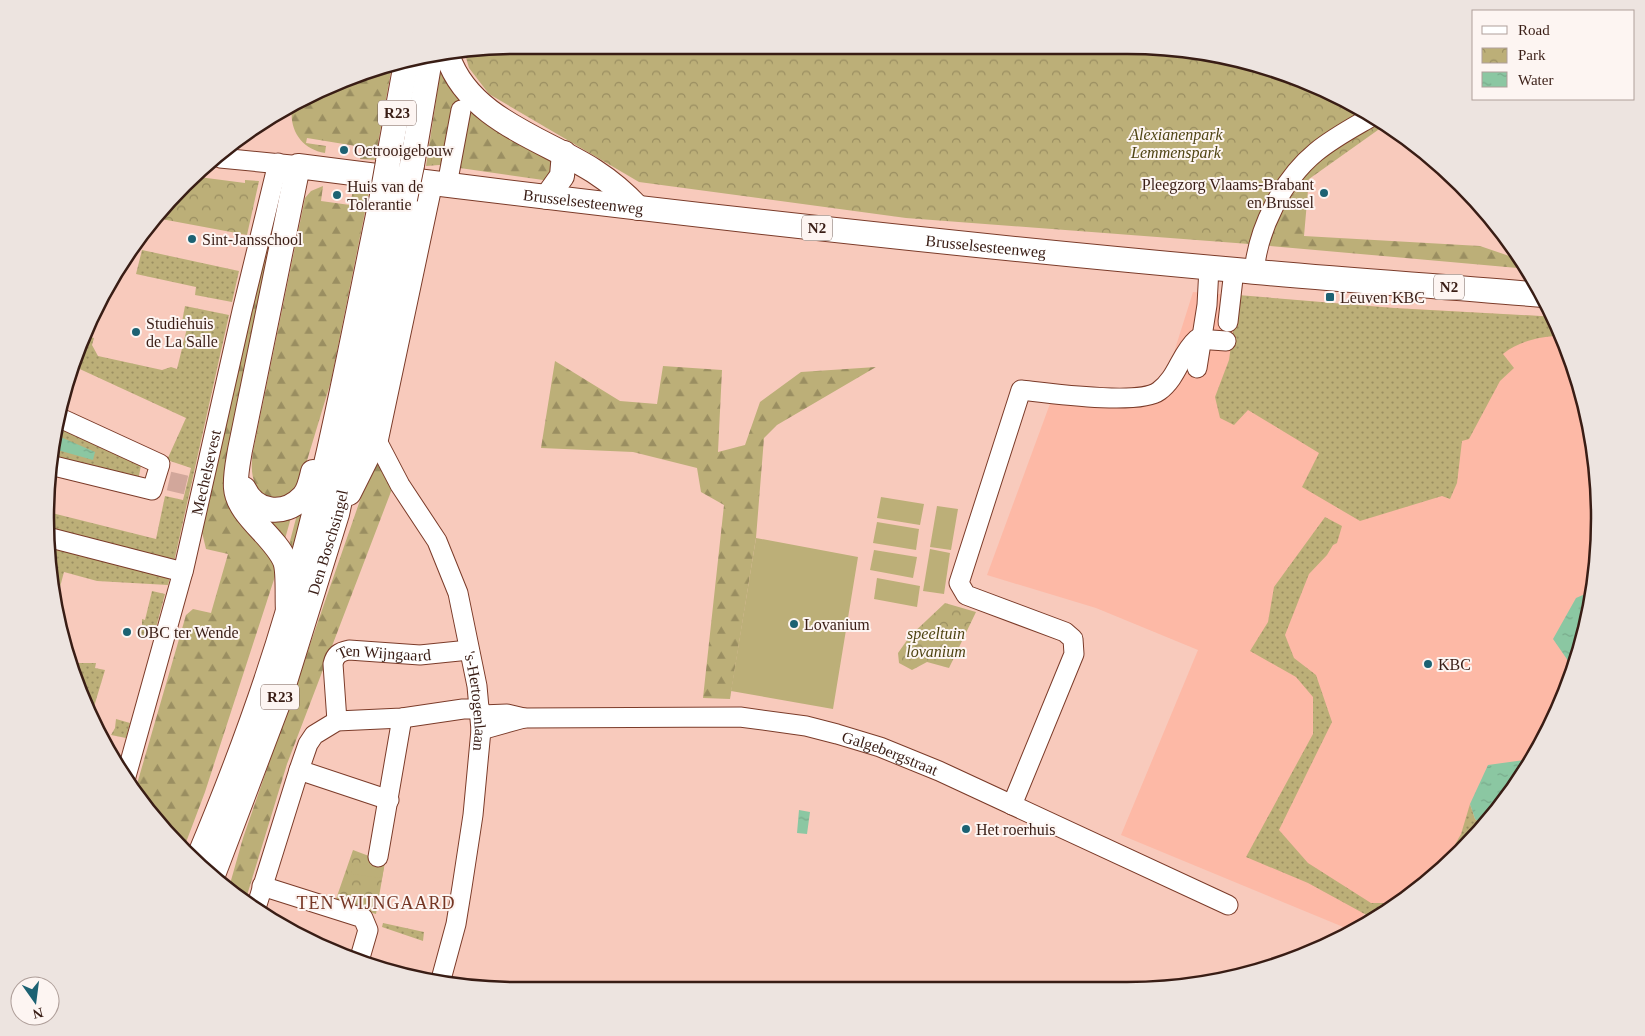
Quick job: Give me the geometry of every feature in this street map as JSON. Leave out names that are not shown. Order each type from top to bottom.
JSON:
[{"type":"main road","points":[[449,59],[460,82],[479,104],[602,177],[638,208]]},
{"type":"main road","name":"Den Boschsingel","points":[[215,870],[279,701],[337,514],[412,165],[429,63]]},
{"type":"main road","name":"Den Boschsingel","points":[[200,855],[224,798],[258,706],[288,611],[334,432],[382,196],[405,68]]},
{"type":"main road","points":[[547,197],[562,176],[564,154]]},
{"type":"main road","points":[[288,165],[240,450],[236,490],[241,504],[275,544],[286,563],[288,611]]},
{"type":"main road","name":"N2","points":[[288,165],[438,185]]},
{"type":"main road","points":[[337,514],[376,439],[438,185]]},
{"type":"main road","name":"Brusselsesteenweg","points":[[438,185],[891,237],[1209,268],[1533,294]]},
{"type":"main road","points":[[237,474],[253,503],[267,510],[286,508],[302,498],[306,493],[320,448],[334,432]]},
{"type":"street","points":[[438,185],[461,110]]},
{"type":"street","points":[[1228,322],[1244,271],[1257,249],[1272,210],[1289,182],[1314,153],[1366,120]]},
{"type":"street","points":[[225,158],[288,165]]},
{"type":"street","name":"Mechelsevest","points":[[128,769],[183,572],[178,483],[288,165]]},
{"type":"street","points":[[1197,368],[1207,305],[1209,268]]},
{"type":"street","points":[[1012,805],[1074,654],[1073,639],[1065,632],[966,595],[959,583],[1021,390],[1122,399],[1158,392],[1175,375],[1182,354],[1190,345],[1202,338],[1226,341]]},
{"type":"street","points":[[57,467],[152,490],[178,483],[160,464],[65,420]]},
{"type":"street","name":"'s-Hertogenlaan","points":[[376,439],[400,485],[426,522],[446,561],[458,593],[481,718],[473,815],[456,924],[442,976]]},
{"type":"street","points":[[55,539],[183,572]]},
{"type":"street","name":"Ten Wijngaard","points":[[338,721],[333,664],[335,656],[342,652],[349,650],[420,655],[470,650]]},
{"type":"street","points":[[258,902],[308,744],[314,735],[338,721],[402,718],[463,709],[481,718]]},
{"type":"street","points":[[378,856],[402,718]]},
{"type":"street","name":"Galgebergstraat","points":[[481,718],[740,718],[806,726],[880,747],[939,771],[1228,905]]},
{"type":"street","points":[[300,770],[389,800]]},
{"type":"street","points":[[262,886],[363,918],[368,930],[361,955]]},
{"type":"shaded area","points":[[1193,292],[1394,308],[1545,317],[1567,369],[1582,427],[1587,457],[1591,518],[1590,548],[1582,609],[1567,667],[1556,696],[1529,750],[1513,776],[1476,824],[1433,867],[1410,886],[1386,903],[1371,903],[1361,919],[1345,927],[1121,835],[1198,650],[1096,608],[987,575],[1051,401],[1143,393],[1165,381]]},
{"type":"green space","name":"Alexianenpark Lemmenspark","points":[[518,54],[1157,55],[1218,63],[1276,78],[1332,102],[1380,129],[1309,179],[1249,244],[906,218],[639,182],[489,94],[469,68],[466,57]]},
{"type":"green space","points":[[448,70],[549,156],[552,163],[550,181],[439,165],[426,166],[440,74]]},
{"type":"green space","points":[[391,72],[375,160],[360,159],[362,147],[307,138],[306,143],[326,146],[325,153],[310,148],[299,138],[295,131],[292,113],[340,89]]},
{"type":"green space","points":[[203,178],[245,183],[245,180],[259,181],[247,235],[163,219]]},
{"type":"green space","points":[[1309,179],[1304,236],[1480,246],[1510,256],[1518,268],[1249,244]]},
{"type":"green space","points":[[323,186],[321,201],[350,205],[353,190],[369,192],[331,381],[299,487],[293,496],[266,503],[253,478],[253,451],[305,198],[311,191]]},
{"type":"green space","points":[[278,195],[285,196],[225,476],[279,564],[205,792],[186,842],[169,824],[137,783],[186,615],[193,609],[211,613],[228,554],[206,549],[201,528]]},
{"type":"green space","points":[[142,250],[239,271],[232,302],[195,295],[196,287],[136,274]]},
{"type":"green space","points":[[1238,295],[1394,308],[1545,317],[1554,336],[1530,340],[1509,349],[1503,354],[1514,368],[1500,381],[1469,439],[1462,441],[1457,483],[1450,499],[1442,496],[1360,521],[1302,487],[1319,453],[1248,410],[1234,425],[1220,418],[1215,397],[1229,360]]},
{"type":"green space","points":[[185,306],[229,315],[174,562],[55,533],[54,514],[156,539],[165,496],[183,500],[191,468],[167,460],[186,418],[78,368],[90,337],[94,338],[92,345],[98,356],[162,370],[171,367],[177,369],[188,324],[182,322]]},
{"type":"green space","points":[[555,361],[620,401],[657,404],[663,366],[722,370],[718,452],[745,445],[760,402],[801,372],[876,367],[777,425],[764,438],[756,538],[730,699],[703,698],[724,505],[701,492],[697,468],[633,452],[541,448]]},
{"type":"green space","points":[[63,425],[142,460],[138,481],[58,460]]},
{"type":"green space","points":[[375,457],[392,489],[287,764],[247,895],[230,882],[243,838]]},
{"type":"green space","points":[[881,497],[924,504],[920,525],[877,518]]},
{"type":"green space","points":[[937,506],[958,509],[951,550],[930,547]]},
{"type":"green space","points":[[303,510],[293,552],[287,552],[298,511]]},
{"type":"green space","points":[[292,514],[283,546],[265,519]]},
{"type":"green space","points":[[1325,517],[1342,526],[1337,543],[1333,545],[1327,555],[1309,574],[1285,635],[1294,658],[1316,675],[1332,722],[1279,830],[1308,863],[1371,903],[1386,903],[1367,915],[1308,883],[1246,857],[1313,734],[1313,697],[1296,677],[1250,651],[1268,622],[1274,587]]},
{"type":"green space","points":[[877,522],[919,529],[916,550],[873,543]]},
{"type":"green space","name":"Lovanium","points":[[756,538],[858,557],[833,709],[731,691]]},
{"type":"green space","points":[[55,549],[170,577],[168,585],[97,581],[64,572],[60,588]]},
{"type":"green space","points":[[930,549],[950,553],[944,594],[923,591]]},
{"type":"green space","points":[[874,550],[917,557],[913,578],[870,570]]},
{"type":"green space","points":[[877,578],[920,586],[917,607],[874,599]]},
{"type":"green space","points":[[152,591],[165,594],[153,639],[138,635],[139,629],[142,629],[142,619],[145,620]]},
{"type":"green space","name":"speeltuin lovanium","points":[[945,603],[976,612],[949,668],[927,662],[912,670],[899,663],[898,653],[910,636]]},
{"type":"green space","points":[[77,663],[96,663],[95,668],[105,670],[94,706]]},
{"type":"green space","points":[[116,719],[130,723],[126,738],[111,735],[115,728]]},
{"type":"green space","points":[[1470,804],[1475,819],[1478,821],[1453,848],[1461,834]]},
{"type":"green space","points":[[353,850],[385,862],[376,914],[335,902]]},
{"type":"green space","points":[[353,863],[384,867],[382,878],[351,874]]},
{"type":"green space","points":[[383,923],[424,932],[423,941],[382,927]]},
{"type":"water","points":[[61,437],[95,452],[93,460],[59,450]]},
{"type":"water","points":[[1584,594],[1569,662],[1553,639],[1576,598]]},
{"type":"water","points":[[1523,760],[1495,801],[1478,821],[1475,819],[1470,804],[1488,765]]},
{"type":"water","points":[[799,810],[810,812],[807,834],[797,833]]},
{"type":"tunnel","points":[[169,481],[186,485]]},
{"type":"place","name":"Octrooigebouw","points":[[344,150]]},
{"type":"place","name":"Pleegzorg Vlaams-Brabant en Brussel","points":[[1324,193]]},
{"type":"place","name":"Huis van de Tolerantie","points":[[337,195]]},
{"type":"place","name":"Sint-Jansschool","points":[[192,239]]},
{"type":"place","name":"Leuven KBC","points":[[1330,297]]},
{"type":"place","name":"Studiehuis de La Salle","points":[[136,332]]},
{"type":"place","name":"Lovanium","points":[[794,624]]},
{"type":"place","name":"OBC ter Wende","points":[[127,632]]},
{"type":"place","name":"KBC","points":[[1428,664]]},
{"type":"place","name":"Het roerhuis","points":[[966,829]]},
{"type":"district","name":"TEN WIJNGAARD","points":[[376,903]]}]
